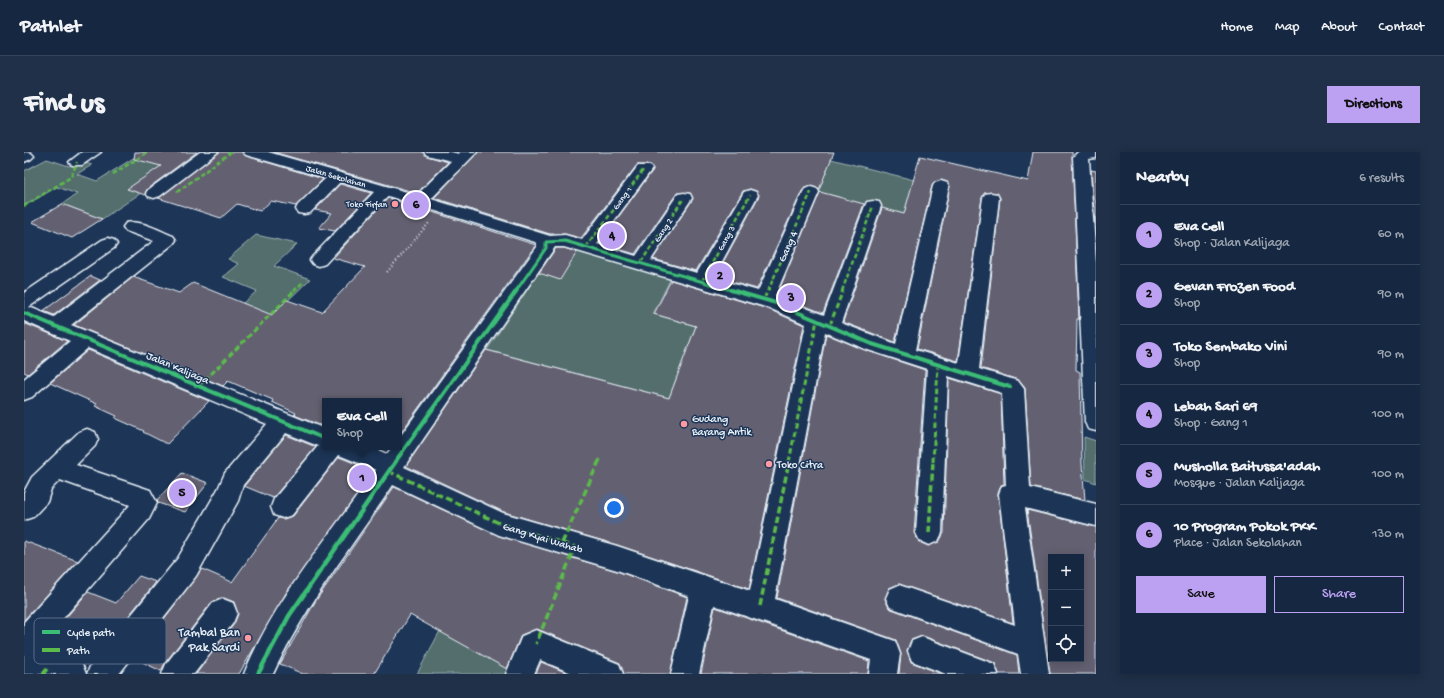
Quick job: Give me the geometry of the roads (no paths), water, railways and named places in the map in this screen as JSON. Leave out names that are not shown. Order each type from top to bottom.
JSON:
[{"type":"street","points":[[77,162],[93,152]]},
{"type":"street","points":[[154,194],[210,152]]},
{"type":"street","name":"Jalan Sekolahan","points":[[251,152],[438,206],[540,238],[546,242]]},
{"type":"street","points":[[293,164],[308,152]]},
{"type":"street","points":[[432,152],[465,156]]},
{"type":"street","points":[[1096,153],[1087,153],[1081,157],[1093,328],[1096,422]]},
{"type":"street","points":[[420,201],[465,156]]},
{"type":"street","name":"Gang 1","points":[[586,247],[644,169]]},
{"type":"street","points":[[304,209],[337,176]]},
{"type":"street","points":[[904,354],[941,186]]},
{"type":"street","points":[[319,260],[385,190]]},
{"type":"street","name":"Gang 4","points":[[770,301],[811,192]]},
{"type":"street","name":"Gang 3","points":[[702,281],[750,195]]},
{"type":"street","name":"Gang 2","points":[[641,262],[684,198]]},
{"type":"street","points":[[968,375],[991,198]]},
{"type":"street","points":[[760,606],[824,322],[873,206]]},
{"type":"street","points":[[56,326],[167,240],[132,227]]},
{"type":"street","points":[[258,674],[271,647],[390,469],[546,248],[546,242],[565,241],[770,301],[824,322],[869,343],[1010,387],[1013,389],[1018,496]]},
{"type":"street","points":[[25,311],[108,244]]},
{"type":"street","name":"Jalan Kalijaga","points":[[25,311],[86,339],[322,438]]},
{"type":"street","points":[[24,391],[86,339]]},
{"type":"street","points":[[929,533],[938,365]]},
{"type":"street","points":[[146,618],[187,567],[229,493],[233,480],[283,421]]},
{"type":"street","points":[[24,509],[38,494],[40,484],[87,439]]},
{"type":"street","points":[[283,507],[329,450]]},
{"type":"street","points":[[351,450],[390,469]]},
{"type":"street","points":[[46,618],[145,503],[141,498],[56,468]]},
{"type":"street","name":"Gang Kyai Wahab","points":[[390,469],[499,523],[654,570],[760,606],[884,651],[886,654],[883,674]]},
{"type":"street","points":[[1035,674],[1011,494],[1096,515]]},
{"type":"street","points":[[685,674],[704,588]]},
{"type":"street","points":[[898,598],[1030,644]]},
{"type":"street","points":[[176,674],[222,613]]},
{"type":"street","points":[[24,643],[34,631]]},
{"type":"street","points":[[520,674],[532,646],[536,644],[609,674]]},
{"type":"street","points":[[922,651],[984,674]]},
{"type":"street","points":[[101,674],[109,664]]},
{"type":"waterway","points":[[430,198],[561,238]]},
{"type":"place","name":"Toko Firfan","points":[[395,204]]},
{"type":"place","name":"10 Program Pokok PKK","points":[[416,205]]},
{"type":"place","name":"Lebah Sari 69","points":[[612,236]]},
{"type":"place","name":"Gevan Frozen Food","points":[[720,276]]},
{"type":"place","name":"Toko Sembako Vini","points":[[791,298]]},
{"type":"place","name":"Gudang Barang Antik","points":[[684,424]]},
{"type":"place","name":"Toko Citra","points":[[769,464]]},
{"type":"place","name":"Eva Cell","points":[[362,478]]},
{"type":"place","name":"Musholla Baitussa'adah","points":[[182,493]]},
{"type":"place","name":"Tambal Ban Pak Sardi","points":[[248,638]]}]
